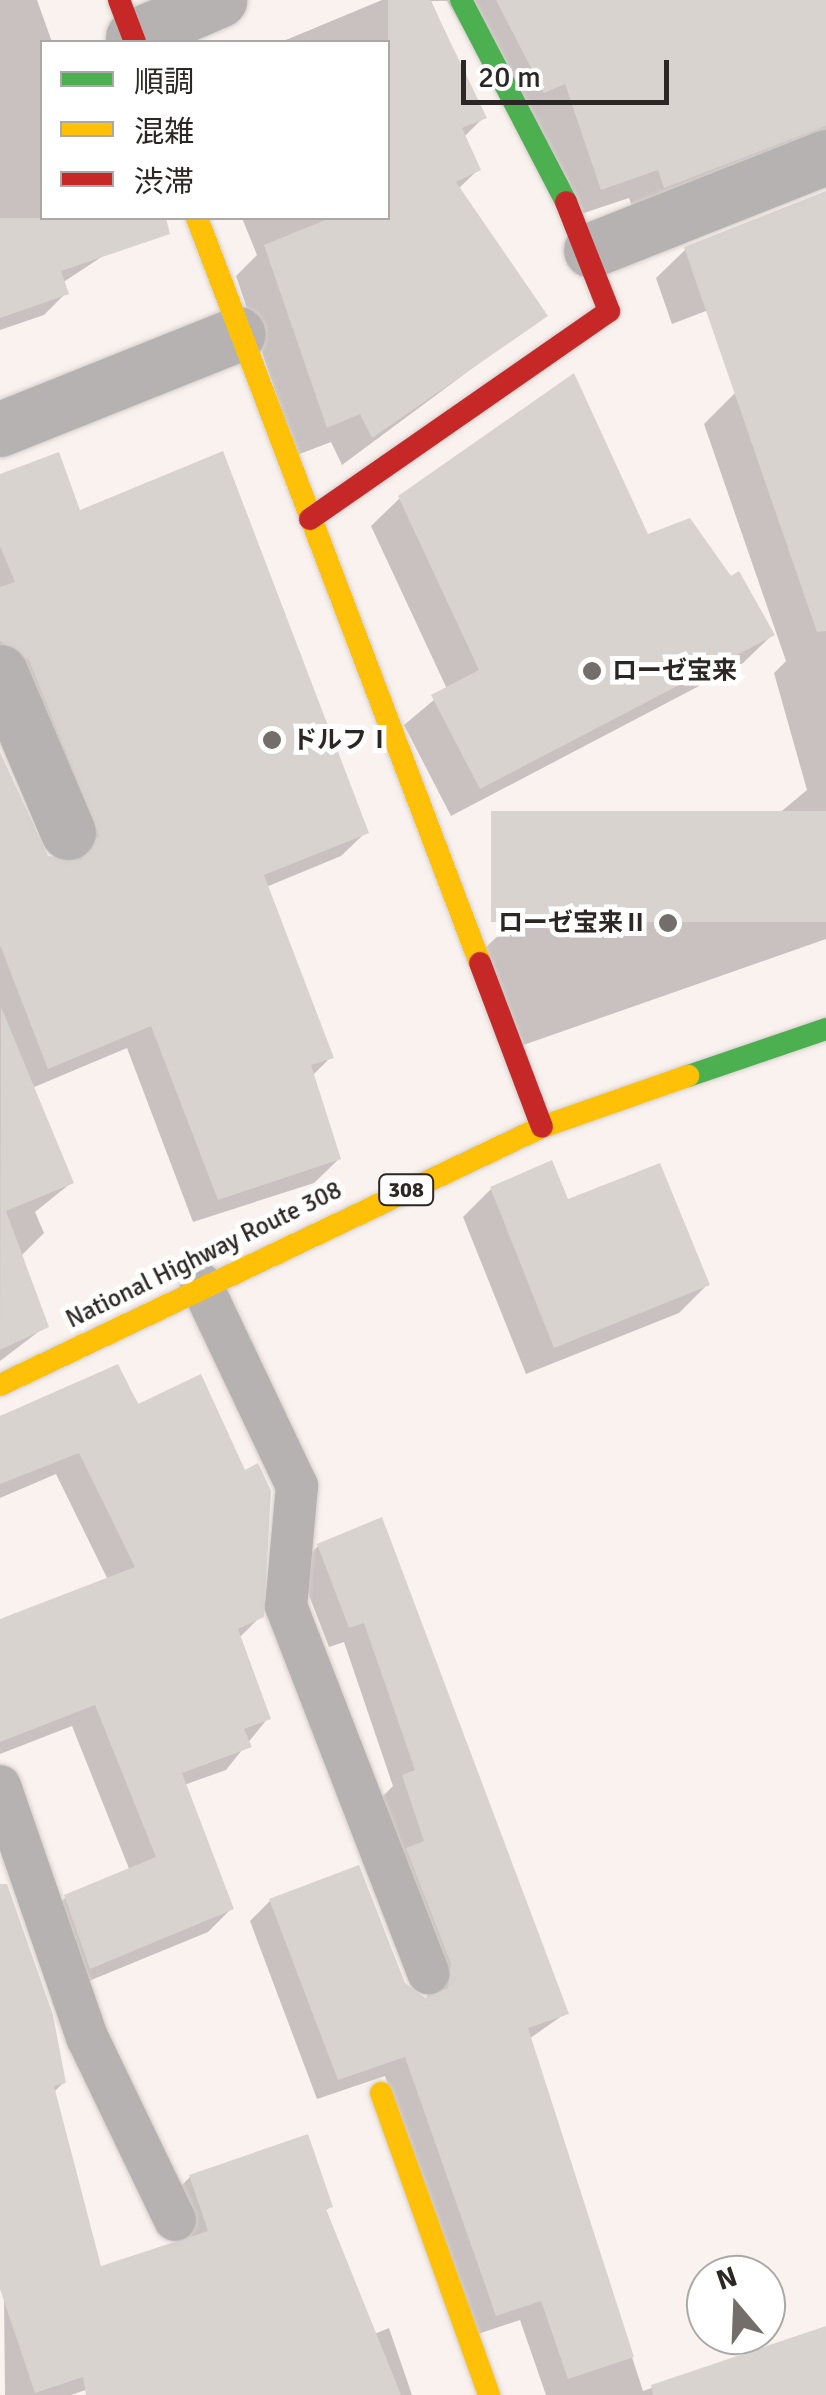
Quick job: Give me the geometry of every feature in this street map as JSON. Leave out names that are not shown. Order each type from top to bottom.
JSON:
[{"type":"main road","points":[[310,518],[609,311],[591,250],[461,0]]},
{"type":"main road","points":[[198,220],[542,1127]]},
{"type":"main road","name":"National Highway Route 308","points":[[0,1385],[201,1284],[542,1127],[826,1029]]},
{"type":"main road","points":[[381,2093],[490,2395]]},
{"type":"street","points":[[129,26],[219,0]]},
{"type":"street","points":[[591,250],[826,158]]},
{"type":"street","points":[[0,430],[238,334]]},
{"type":"street","points":[[0,672],[13,742],[68,832]]},
{"type":"lane","points":[[201,1284],[297,1486],[286,1606],[428,1974]]},
{"type":"lane","points":[[0,1786],[87,2037],[175,2220]]},
{"type":"building","points":[[388,0],[430,0],[487,118],[462,128],[481,170],[456,182],[548,316],[372,438],[360,414],[327,428],[264,245],[325,220],[390,220]]},
{"type":"building","points":[[496,0],[826,0],[826,126],[664,188],[658,170],[601,190],[565,84],[544,93]]},
{"type":"building","points":[[826,191],[826,631],[817,632],[684,247]]},
{"type":"building","points":[[0,218],[166,220],[170,234],[61,271],[69,294],[0,318]]},
{"type":"building","points":[[574,373],[648,534],[690,518],[731,576],[739,571],[775,635],[480,789],[431,695],[479,670],[398,496]]},
{"type":"building","points":[[223,451],[369,833],[264,875],[334,1058],[311,1065],[341,1159],[218,1200],[151,1026],[48,1069],[0,945],[0,752],[48,856],[81,860],[99,835],[29,660],[0,641],[0,587],[15,582],[0,546],[0,474],[59,452],[80,510]]},
{"type":"building","points":[[491,811],[826,811],[826,922],[491,922]]},
{"type":"building","points":[[1,1007],[74,1183],[6,1211],[49,1327],[0,1350]]},
{"type":"building","points":[[552,1160],[568,1199],[660,1163],[710,1285],[554,1348],[490,1187]]},
{"type":"building","points":[[118,1364],[138,1404],[201,1374],[245,1470],[258,1463],[271,1491],[264,1617],[238,1629],[271,1719],[244,1729],[252,1747],[182,1773],[234,1909],[90,1969],[64,1895],[156,1857],[95,1705],[0,1742],[0,1619],[135,1567],[79,1453],[0,1484],[0,1416]]},
{"type":"building","points":[[382,1517],[569,2014],[528,2028],[634,2357],[568,2379],[541,2301],[496,2316],[405,2057],[338,2080],[269,1899],[359,1865],[405,1983],[425,1998],[448,1988],[451,1964],[406,1848],[424,1841],[402,1775],[415,1770],[364,1623],[349,1628],[317,1544]]},
{"type":"building","points":[[0,1884],[7,1884],[53,2015],[66,2083],[54,2086],[101,2266],[208,2231],[189,2175],[308,2134],[333,2207],[326,2209],[401,2395],[86,2395],[83,2377],[35,2393],[0,2289]]},
{"type":"building","points":[[826,2326],[826,2395],[653,2395],[651,2385],[740,2355],[786,2355],[786,2339]]},
{"type":"traffic: fast","points":[[461,0],[566,202]]},
{"type":"traffic: fast","points":[[688,1076],[826,1029]]},
{"type":"traffic: slow","points":[[198,220],[480,963]]},
{"type":"traffic: slow","points":[[0,1385],[542,1127],[688,1076]]},
{"type":"traffic: slow","points":[[381,2093],[489,2395]]},
{"type":"traffic: jam","points":[[119,0],[134,40]]},
{"type":"traffic: jam","points":[[310,519],[609,311],[566,202]]},
{"type":"traffic: jam","points":[[480,963],[542,1127]]},
{"type":"place","name":"ローゼ宝来","points":[[592,671]]},
{"type":"place","name":"ドルフⅠ","points":[[272,740]]},
{"type":"place","name":"ローゼ宝来Ⅱ","points":[[668,923]]}]
